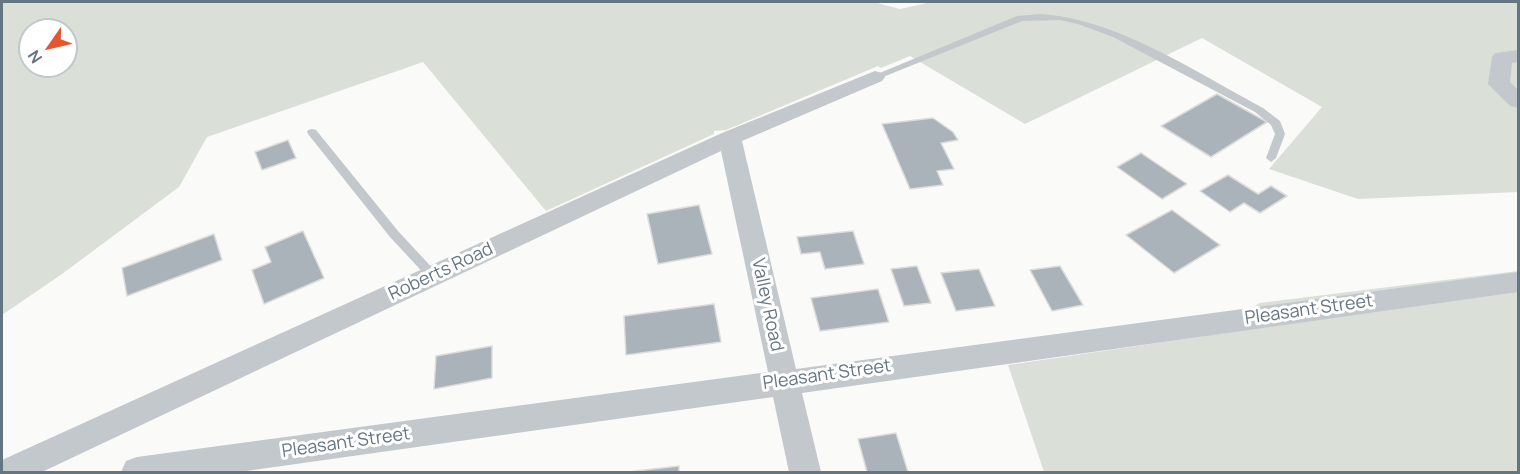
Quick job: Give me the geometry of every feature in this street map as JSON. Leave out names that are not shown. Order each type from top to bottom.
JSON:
[{"type":"street","points":[[1518,56],[1502,57],[1499,84],[1518,101]]},
{"type":"street","name":"Roberts Road","points":[[9,472],[730,138],[875,77]]},
{"type":"street","name":"Valley Road","points":[[730,138],[805,472]]},
{"type":"street","name":"Pleasant Street","points":[[136,472],[784,381],[1518,282]]},
{"type":"lane","points":[[875,77],[1020,18],[1039,15],[1082,21],[1122,36],[1259,110],[1276,123],[1280,134],[1272,158]]},
{"type":"lane","points":[[312,132],[394,234],[434,276]]},
{"type":"shaded area","points":[[2,2],[873,2],[900,9],[932,2],[1518,2],[1518,192],[1358,199],[1269,169],[1322,107],[1202,38],[1025,124],[910,56],[881,68],[878,66],[726,130],[714,131],[714,134],[546,211],[423,62],[207,137],[179,187],[62,274],[2,315]]},
{"type":"shaded area","points":[[1518,271],[1518,472],[1044,472],[1008,365],[1205,336],[1260,303]]},
{"type":"building","points":[[1217,94],[1267,122],[1211,157],[1161,126]]},
{"type":"building","points":[[933,118],[953,132],[958,140],[941,143],[954,169],[937,171],[943,185],[910,189],[882,124]]},
{"type":"building","points":[[288,140],[296,158],[262,170],[255,152]]},
{"type":"building","points":[[1141,153],[1187,184],[1162,199],[1117,167]]},
{"type":"building","points":[[1228,175],[1258,194],[1271,186],[1287,196],[1260,213],[1244,203],[1230,212],[1200,191]]},
{"type":"building","points":[[699,205],[712,254],[658,264],[647,214]]},
{"type":"building","points":[[1172,210],[1220,245],[1174,273],[1126,235]]},
{"type":"building","points":[[303,231],[324,278],[264,304],[252,270],[271,262],[265,247]]},
{"type":"building","points":[[853,231],[864,264],[825,269],[820,252],[801,254],[797,237]]},
{"type":"building","points":[[214,234],[222,260],[127,296],[122,268]]},
{"type":"building","points":[[917,266],[931,303],[904,306],[891,269]]},
{"type":"building","points":[[1060,266],[1083,305],[1052,311],[1030,270]]},
{"type":"building","points":[[979,269],[995,306],[956,311],[941,273]]},
{"type":"building","points":[[878,289],[889,322],[820,331],[811,298]]},
{"type":"building","points":[[714,304],[721,342],[626,355],[624,316]]},
{"type":"building","points":[[492,346],[492,378],[434,389],[436,356]]},
{"type":"building","points":[[896,433],[908,472],[867,472],[858,439]]},
{"type":"building","points":[[679,466],[679,472],[628,472]]}]
